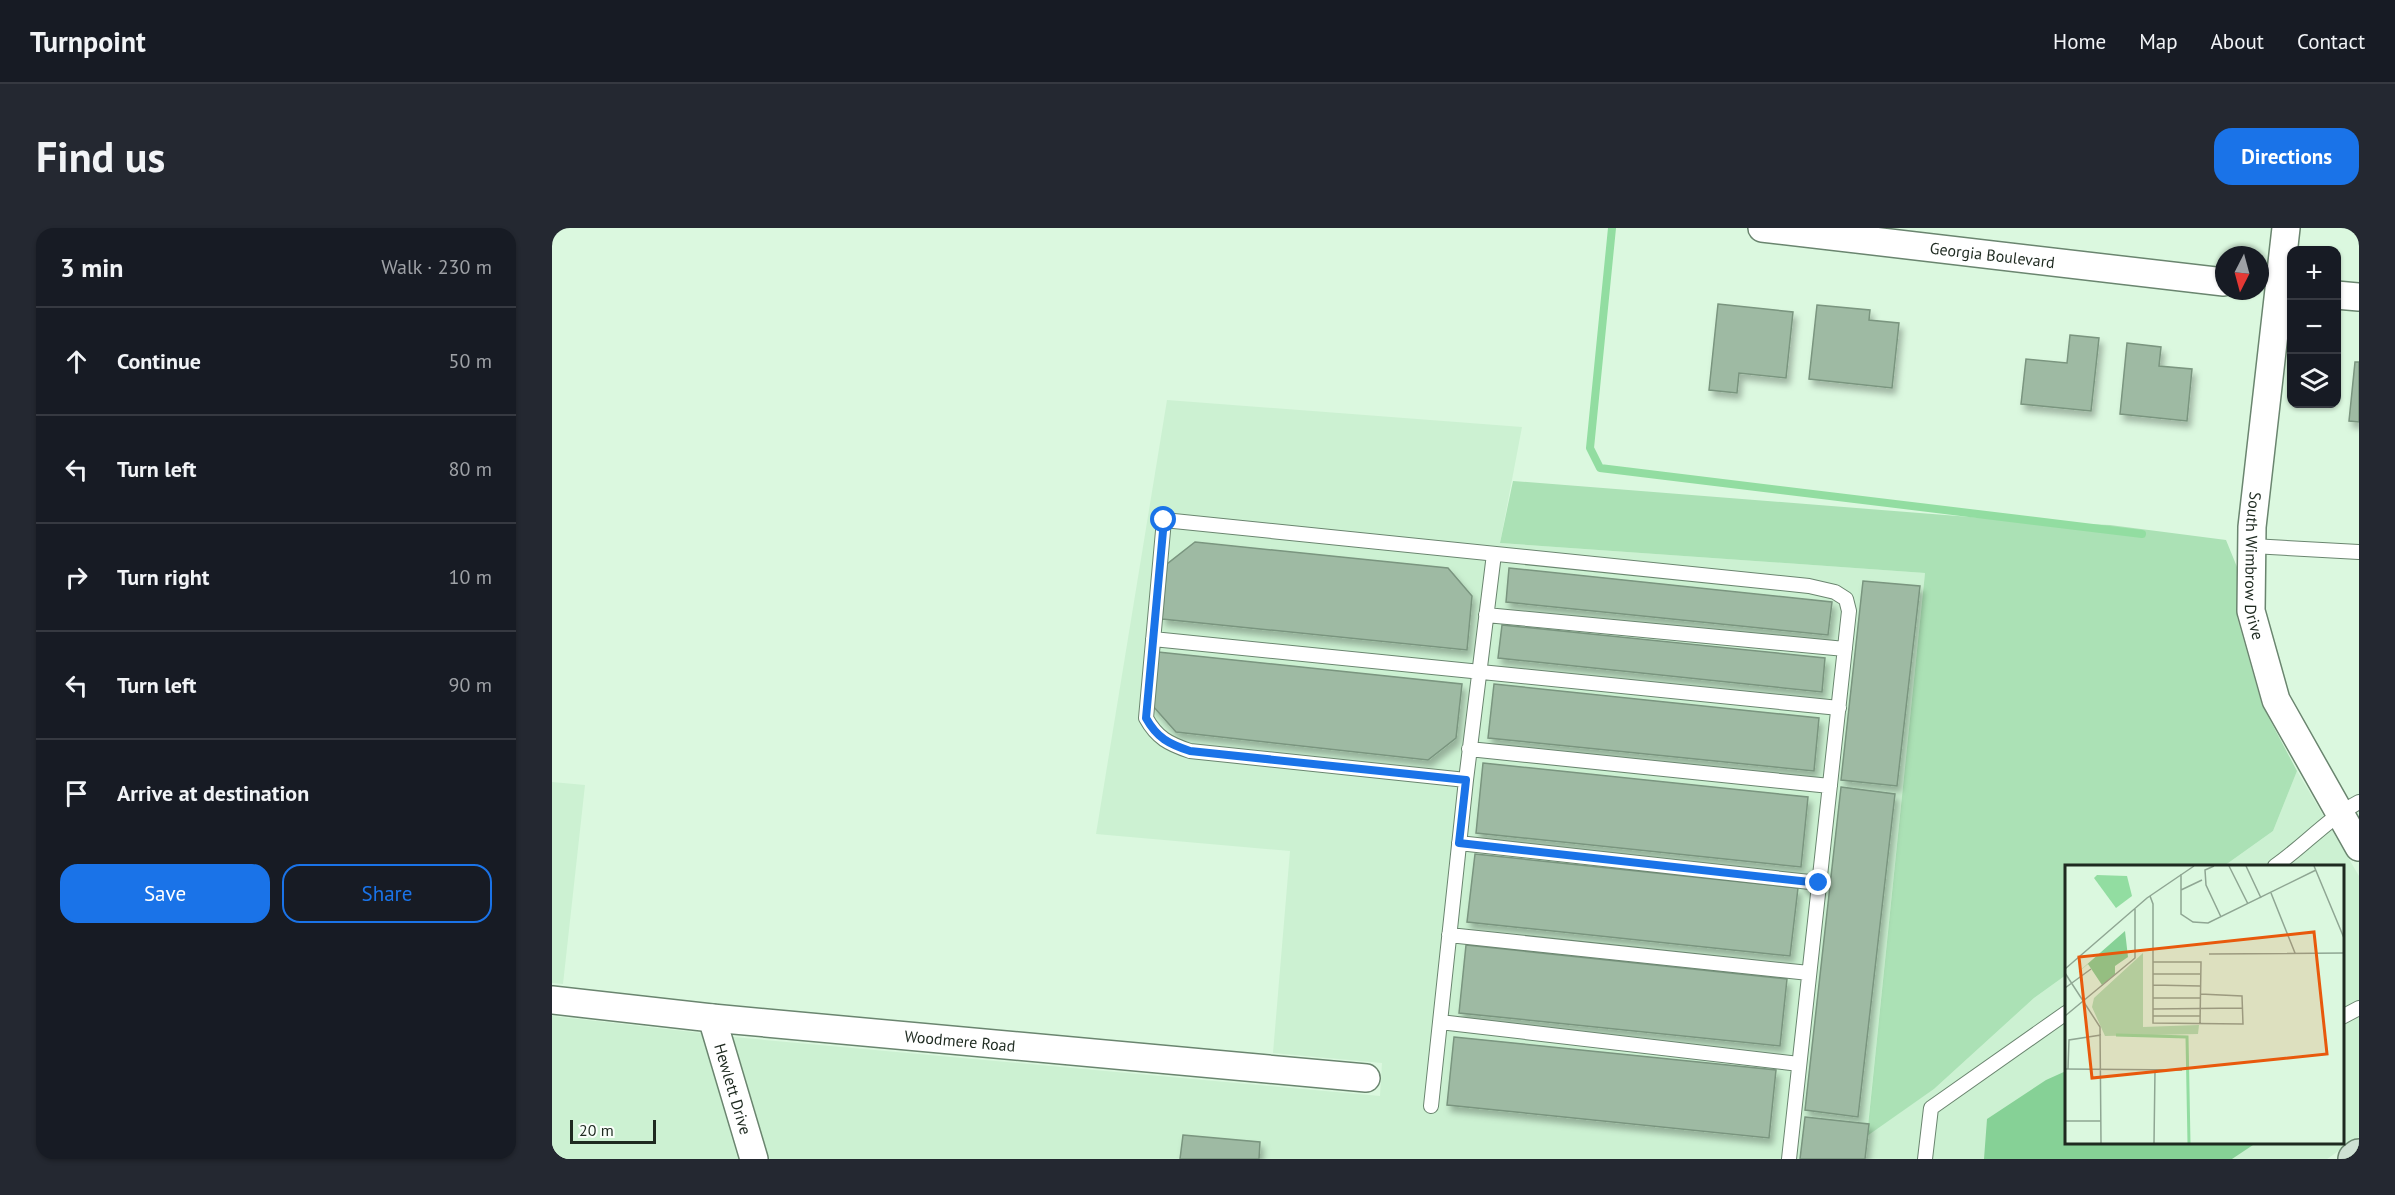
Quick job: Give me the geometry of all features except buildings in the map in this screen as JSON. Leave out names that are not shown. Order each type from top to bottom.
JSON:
[{"type":"main road","points":[[2355,1159],[2359,1156]]},
{"type":"street","name":"Georgia Boulevard","points":[[1762,228],[1875,235],[2215,281]]},
{"type":"street","name":"South Wimbrow Drive","points":[[2286,228],[2277,288],[2252,546],[2251,611],[2276,700],[2349,808],[2359,847]]},
{"type":"street","points":[[2341,295],[2359,297]]},
{"type":"street","name":"Woodmere Road","points":[[552,1000],[712,1018],[1366,1078]]},
{"type":"street","name":"Hewlett Drive","points":[[712,1018],[754,1159]]},
{"type":"lane","points":[[1466,780],[1190,751],[1169,744],[1155,733],[1146,718],[1164,520],[1809,586],[1835,592],[1846,599],[1849,611],[1789,1159]]},
{"type":"lane","points":[[2252,546],[2359,552]]},
{"type":"lane","points":[[1431,1106],[1469,749],[1494,554]]},
{"type":"lane","points":[[1486,615],[1845,649]]},
{"type":"lane","points":[[1153,639],[1839,708]]},
{"type":"lane","points":[[1469,749],[1830,786]]},
{"type":"lane","points":[[2278,865],[2349,808]]},
{"type":"lane","points":[[1459,843],[1819,883]]},
{"type":"lane","points":[[1449,935],[1809,973]]},
{"type":"lane","points":[[2344,1016],[2359,1008]]},
{"type":"lane","points":[[1925,1159],[1931,1108],[2065,1014]]},
{"type":"lane","points":[[1440,1022],[1799,1064]]},
{"type":"shaded area","points":[[1167,400],[1522,427],[1500,543],[1925,573],[1867,1135],[1934,1089],[2034,998],[2065,976],[2065,1144],[2344,1144],[2344,865],[2225,865],[2273,831],[2297,771],[2359,876],[2359,1137],[2327,1159],[769,1159],[733,1037],[1380,1096],[1382,1063],[1273,1053],[1290,851],[1096,834]]},
{"type":"shaded area","points":[[1513,481],[2034,522],[2110,525],[2226,540],[2237,567],[2237,617],[2262,705],[2297,771],[2273,831],[2225,865],[2065,865],[2065,976],[2034,998],[1934,1089],[1867,1136],[1925,573],[1500,543]]},
{"type":"shaded area","points":[[552,782],[585,785],[563,984],[552,983]]},
{"type":"shaded area","points":[[552,1016],[701,1033],[738,1159],[552,1159]]},
{"type":"green space","points":[[2065,1071],[2065,1144],[2254,1144],[2232,1159],[1984,1159],[1987,1119],[2046,1080]]},
{"type":"waterway","points":[[1612,228],[1590,448],[1600,468],[2142,534]]},
{"type":"route","points":[[1164,520],[1146,718],[1155,733],[1169,744],[1190,751],[1466,780],[1459,843],[1819,883]]}]
